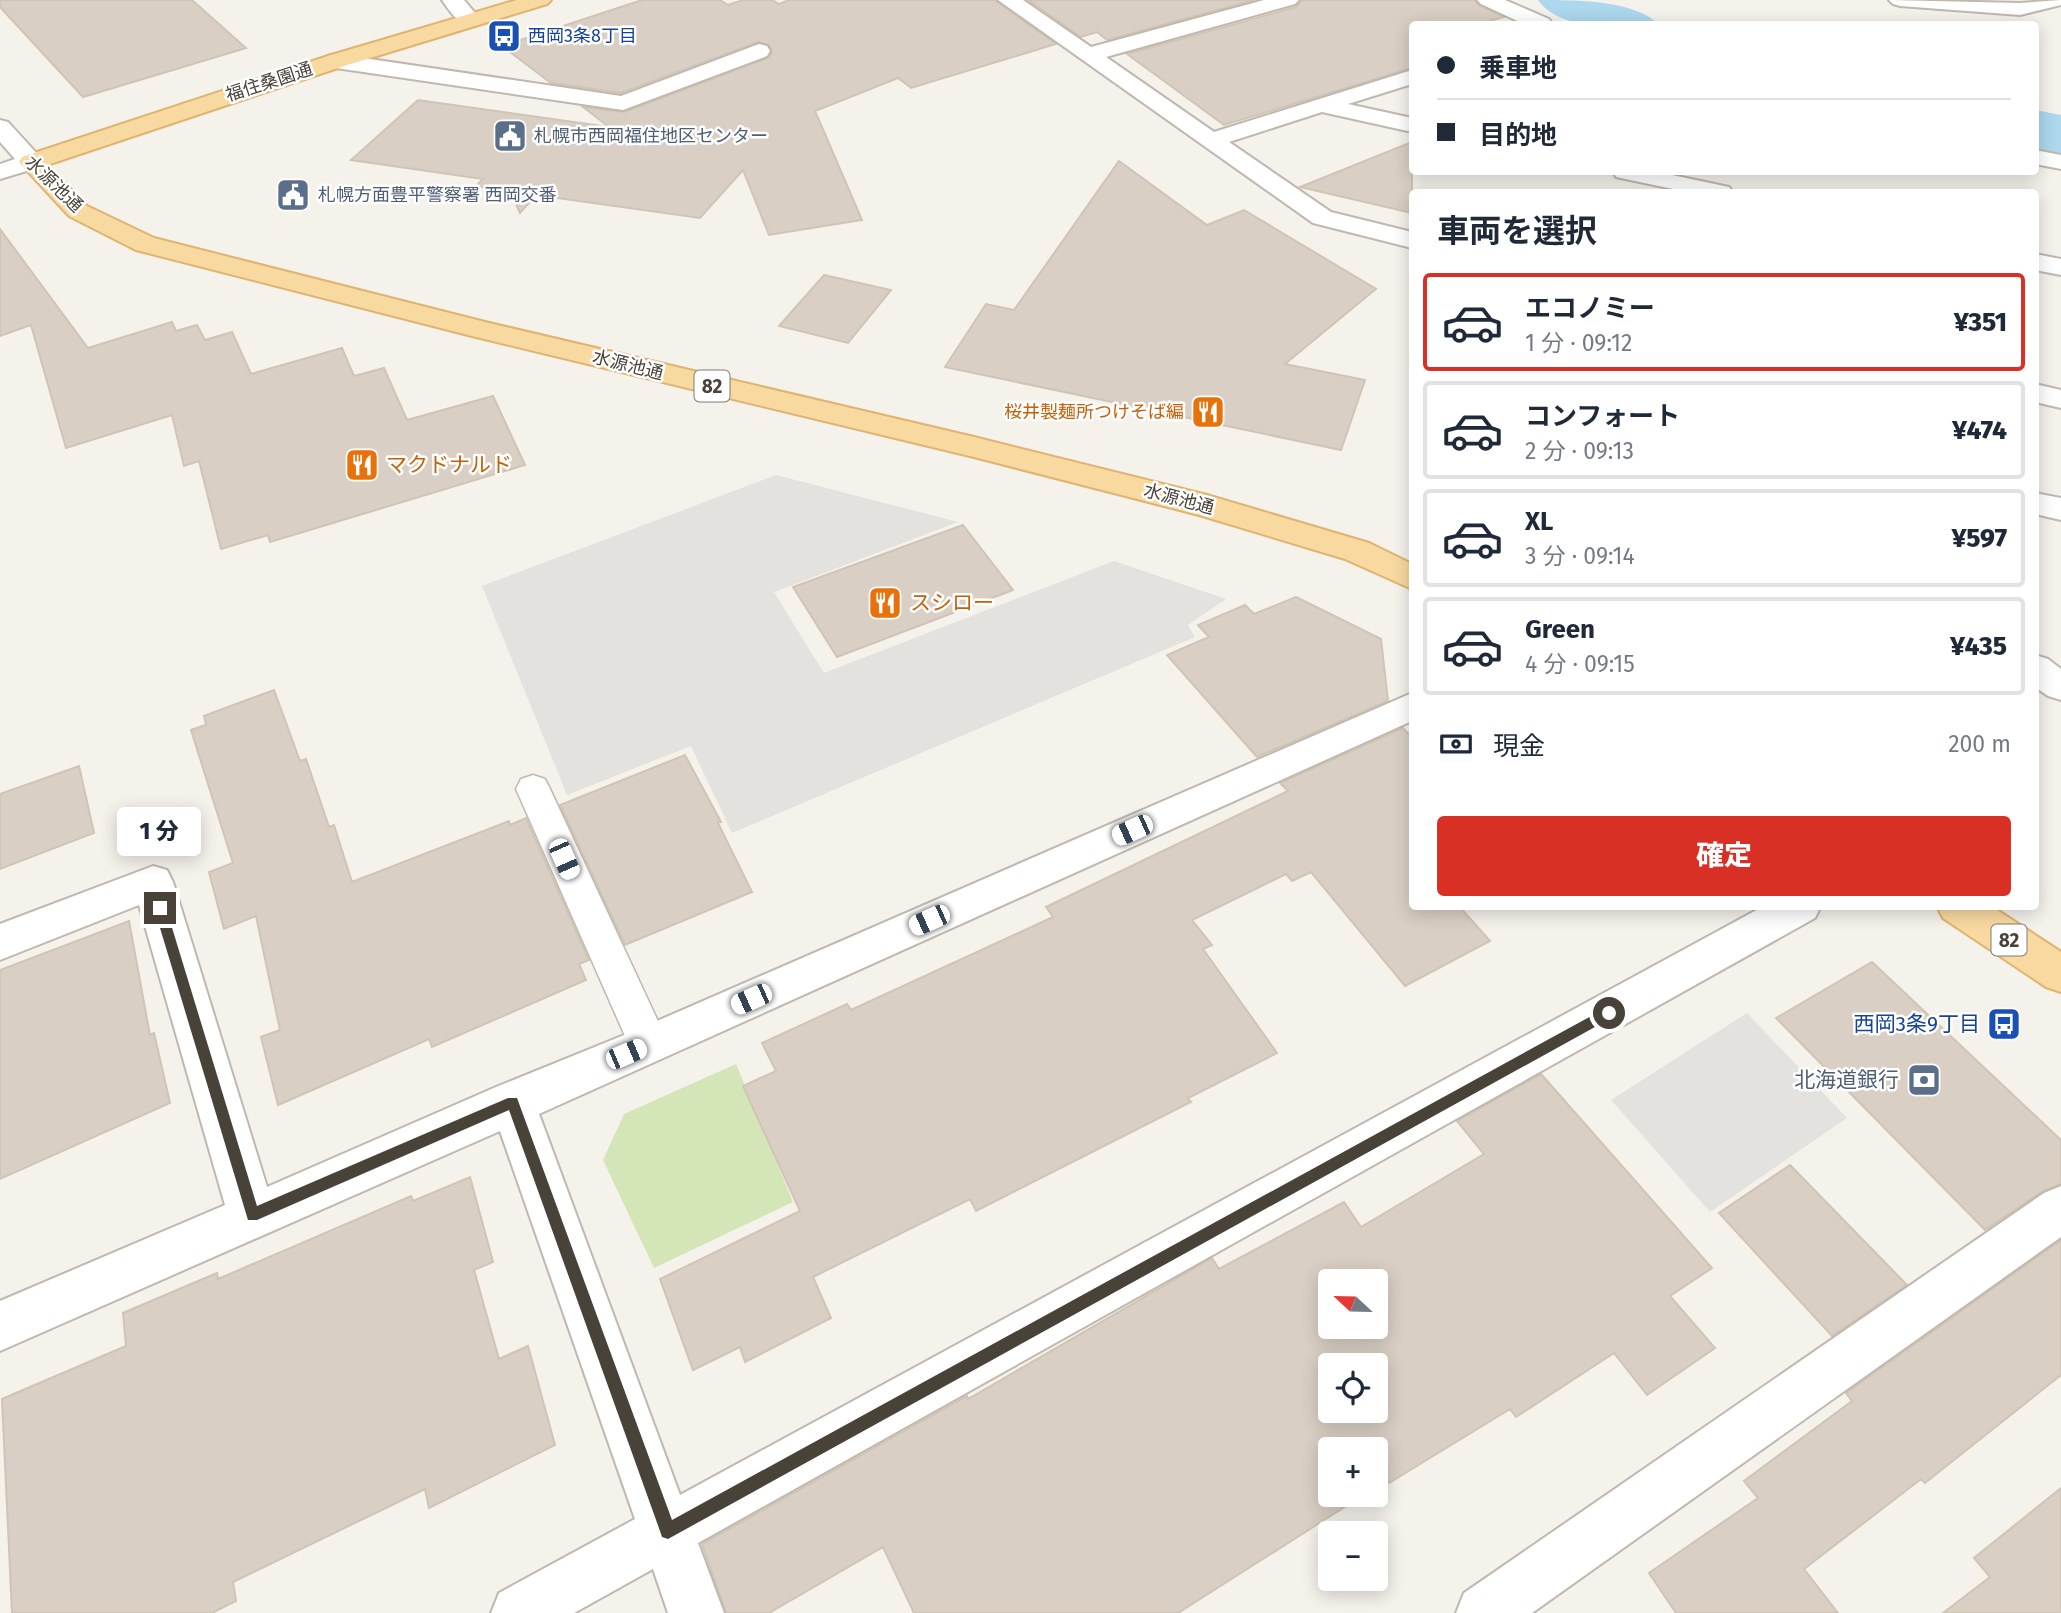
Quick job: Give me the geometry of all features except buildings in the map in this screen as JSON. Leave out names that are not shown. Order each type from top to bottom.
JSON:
[{"type":"main road","name":"福住桑園通","points":[[31,162],[336,61],[469,19],[540,0]]},
{"type":"main road","name":"水源池通","points":[[31,162],[78,211],[145,244],[482,330],[974,447],[1207,506],[1357,551],[1409,577]]},
{"type":"main road","name":"82","points":[[1962,910],[2061,974]]},
{"type":"street","points":[[453,0],[469,19]]},
{"type":"street","points":[[1009,0],[1322,218],[1409,239]]},
{"type":"street","points":[[1088,55],[1246,5],[1288,0]]},
{"type":"street","points":[[1488,0],[1534,21]]},
{"type":"street","points":[[1900,0],[2020,9],[2056,0]]},
{"type":"street","points":[[336,61],[623,103],[759,51]]},
{"type":"street","points":[[1212,140],[1409,78]]},
{"type":"street","points":[[1321,105],[1409,124]]},
{"type":"street","name":"水源池通","points":[[0,127],[31,162]]},
{"type":"street","points":[[2039,158],[2061,162]]},
{"type":"street","name":"福住桑園通","points":[[0,172],[31,162]]},
{"type":"street","points":[[1639,175],[1706,189]]},
{"type":"street","points":[[2039,263],[2061,267]]},
{"type":"street","points":[[2039,394],[2061,399]]},
{"type":"street","points":[[2039,504],[2061,509]]},
{"type":"street","points":[[2039,671],[2061,687]]},
{"type":"street","points":[[0,1326],[512,1102],[649,1045],[1409,707]]},
{"type":"street","points":[[0,942],[153,882],[253,1215]]},
{"type":"street","points":[[520,1613],[1794,910]]},
{"type":"street","points":[[512,1102],[696,1613]]},
{"type":"street","points":[[1484,1613],[2061,1209]]},
{"type":"lane","points":[[533,789],[649,1045]]},
{"type":"green space","points":[[736,1064],[793,1202],[654,1268],[603,1160],[624,1114]]},
{"type":"shaded area","points":[[776,475],[958,522],[774,592],[824,673],[1114,561],[1226,599],[1188,625],[1195,637],[732,833],[691,746],[567,795],[482,586]]},
{"type":"shaded area","points":[[1747,1013],[1847,1118],[1710,1212],[1611,1100]]},
{"type":"waterway","points":[[1567,0],[1620,21]]},
{"type":"waterway","points":[[2039,131],[2061,135]]},
{"type":"place","name":"西岡3条8丁目","points":[[504,36]]},
{"type":"place","name":"札幌市西岡福住地区センター","points":[[510,136]]},
{"type":"place","name":"札幌方面豊平警察署 西岡交番","points":[[293,195]]},
{"type":"place","name":"桜井製麺所つけそば編","points":[[1208,412]]},
{"type":"place","name":"マクドナルド","points":[[362,465]]},
{"type":"place","name":"スシロー","points":[[885,603]]},
{"type":"place","name":"西岡3条9丁目","points":[[2004,1024]]},
{"type":"place","name":"北海道銀行","points":[[1924,1080]]},
{"type":"route","points":[[160,908],[253,1215],[512,1102],[668,1531],[1609,1013]]}]
